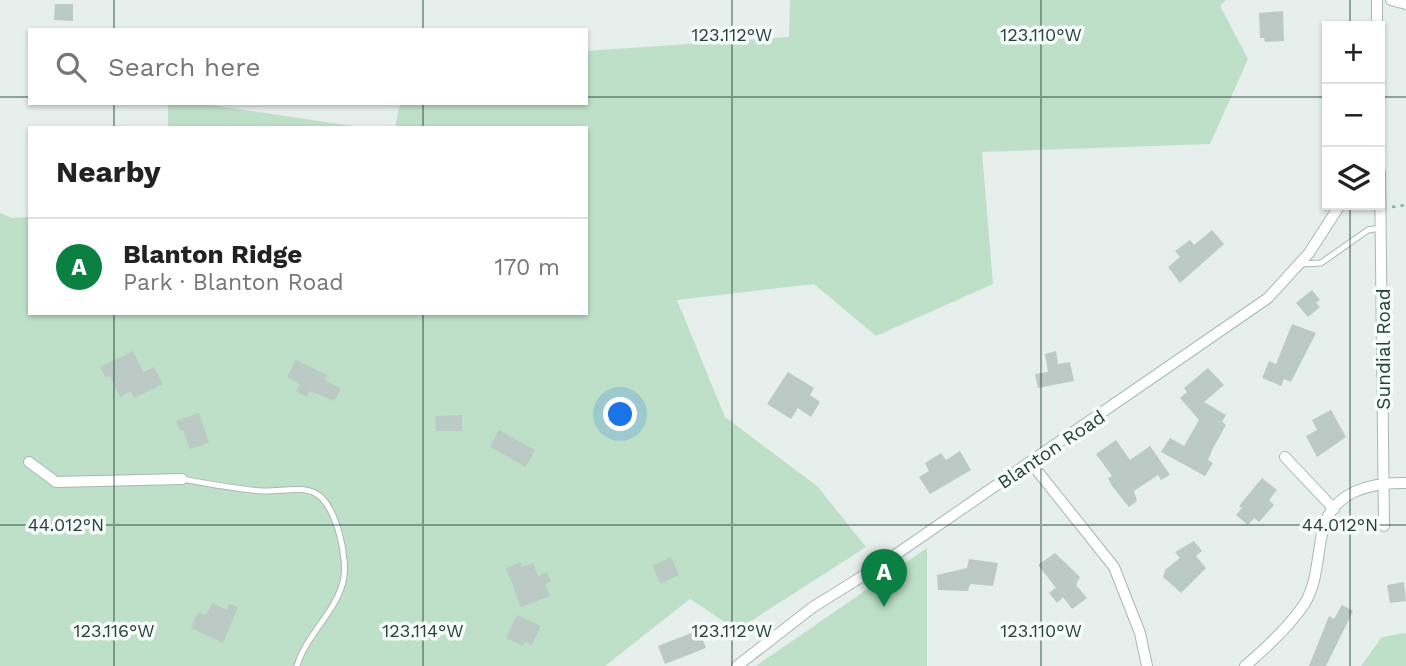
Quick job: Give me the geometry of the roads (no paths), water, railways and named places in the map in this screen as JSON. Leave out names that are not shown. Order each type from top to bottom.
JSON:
[{"type":"street","points":[[1377,0],[1377,21]]},
{"type":"street","points":[[1391,0],[1406,4]]},
{"type":"street","name":"Blanton Road","points":[[737,666],[813,607],[882,565],[1268,298],[1300,264],[1337,210]]},
{"type":"street","name":"Sundial Road","points":[[1381,210],[1384,526]]},
{"type":"street","points":[[1286,457],[1334,509]]},
{"type":"street","points":[[29,462],[55,482],[182,480]]},
{"type":"street","points":[[1031,463],[1093,537],[1114,568],[1140,633],[1147,666]]},
{"type":"street","points":[[1245,666],[1304,603],[1316,570],[1324,527],[1334,509],[1351,492],[1384,482],[1406,483]]},
{"type":"lane","points":[[1300,264],[1321,263],[1371,229],[1382,228]]},
{"type":"lane","points":[[182,480],[265,491],[306,490],[318,494],[327,505],[343,547],[343,582],[301,651],[297,666]]},
{"type":"place","name":"Blanton Ridge","points":[[884,607]]}]
